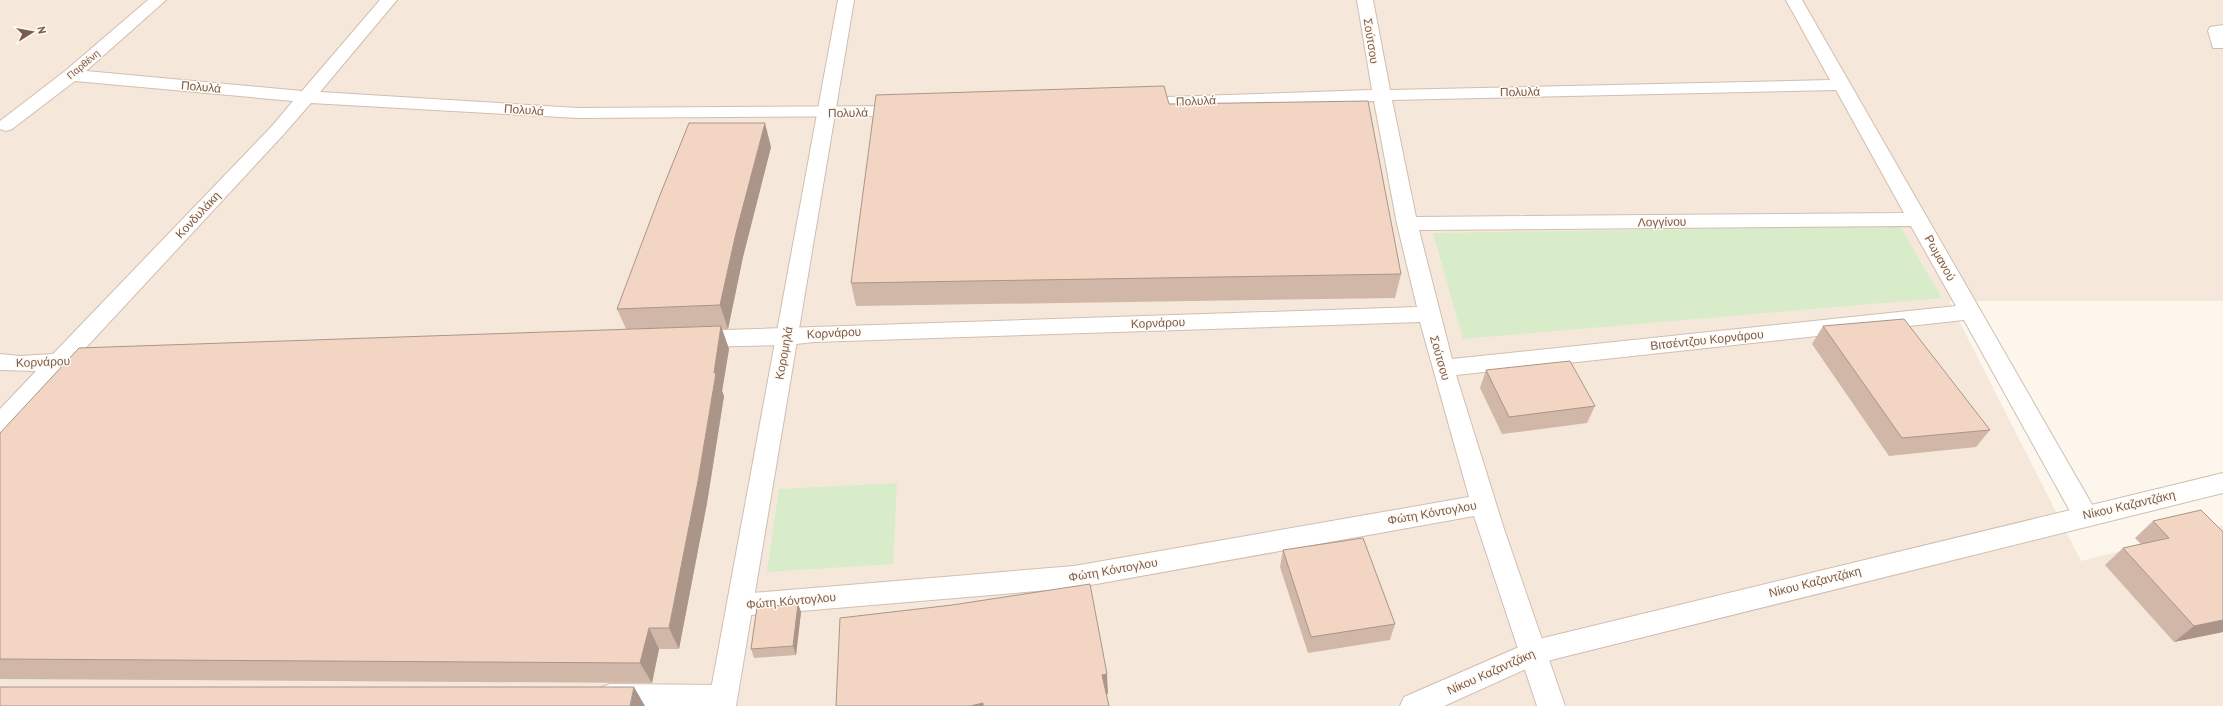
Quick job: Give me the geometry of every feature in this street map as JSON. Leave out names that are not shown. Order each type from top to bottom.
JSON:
[{"type":"street","name":"Παρθένη","points":[[6,125],[71,74],[158,0]]},
{"type":"street","name":"Κονδυλάκη","points":[[0,424],[60,362],[307,96],[389,0]]},
{"type":"street","name":"Κορομηλά","points":[[722,702],[846,0]]},
{"type":"street","name":"Σούτσου","points":[[1365,0],[1380,96],[1428,314],[1483,504],[1535,652],[1551,706]]},
{"type":"street","name":"Ρωμανού","points":[[1794,0],[2085,515]]},
{"type":"street","name":"Πολυλά","points":[[71,74],[307,96],[578,113],[826,113],[919,110]]},
{"type":"street","name":"Πολυλά","points":[[1118,104],[1843,85]]},
{"type":"street","name":"Λογγίνου","points":[[1407,224],[1918,219]]},
{"type":"street","name":"Βιτσέντζου Κορνάρου","points":[[1443,368],[1970,312]]},
{"type":"street","name":"Κορνάρου","points":[[671,340],[786,337],[822,333],[1428,314]]},
{"type":"street","name":"Κορνάρου","points":[[0,362],[20,364],[117,359]]},
{"type":"street","name":"Νίκου Καζαντζάκη","points":[[1414,706],[1535,652],[2085,515],[2223,483]]},
{"type":"street","name":"Φώτη Κόντογλου","points":[[740,605],[1074,578],[1483,504]]},
{"type":"street","points":[[588,697],[722,702]]},
{"type":"shaded area","points":[[0,0],[2223,0],[2223,301],[1949,301],[2081,561],[2223,525],[2223,706],[0,706]]},
{"type":"green space","points":[[1900,226],[1942,298],[1463,339],[1433,233]]},
{"type":"green space","points":[[897,483],[893,564],[767,572],[779,489]]},
{"type":"building","points":[[1164,86],[1169,104],[1368,101],[1401,274],[851,283],[876,95]]},
{"type":"building","points":[[689,123],[765,123],[736,233],[720,305],[617,309],[660,195]]},
{"type":"building","points":[[1904,319],[1990,430],[1902,438],[1823,326]]},
{"type":"building","points":[[721,326],[714,373],[716,373],[698,481],[669,628],[649,628],[640,663],[0,659],[0,433],[79,348]]},
{"type":"building","points":[[1570,361],[1595,406],[1509,417],[1486,370]]},
{"type":"building","points":[[2201,510],[2223,532],[2223,620],[2194,626],[2123,548],[2169,538],[2153,521]]},
{"type":"building","points":[[1363,538],[1395,624],[1311,637],[1283,550]]},
{"type":"building","points":[[1090,584],[1107,674],[1102,675],[1109,706],[983,706],[983,703],[970,706],[836,706],[840,618],[952,605]]},
{"type":"building","points":[[798,604],[793,646],[751,649],[757,607]]},
{"type":"building","points":[[0,687],[634,687],[630,706],[0,706]]}]
